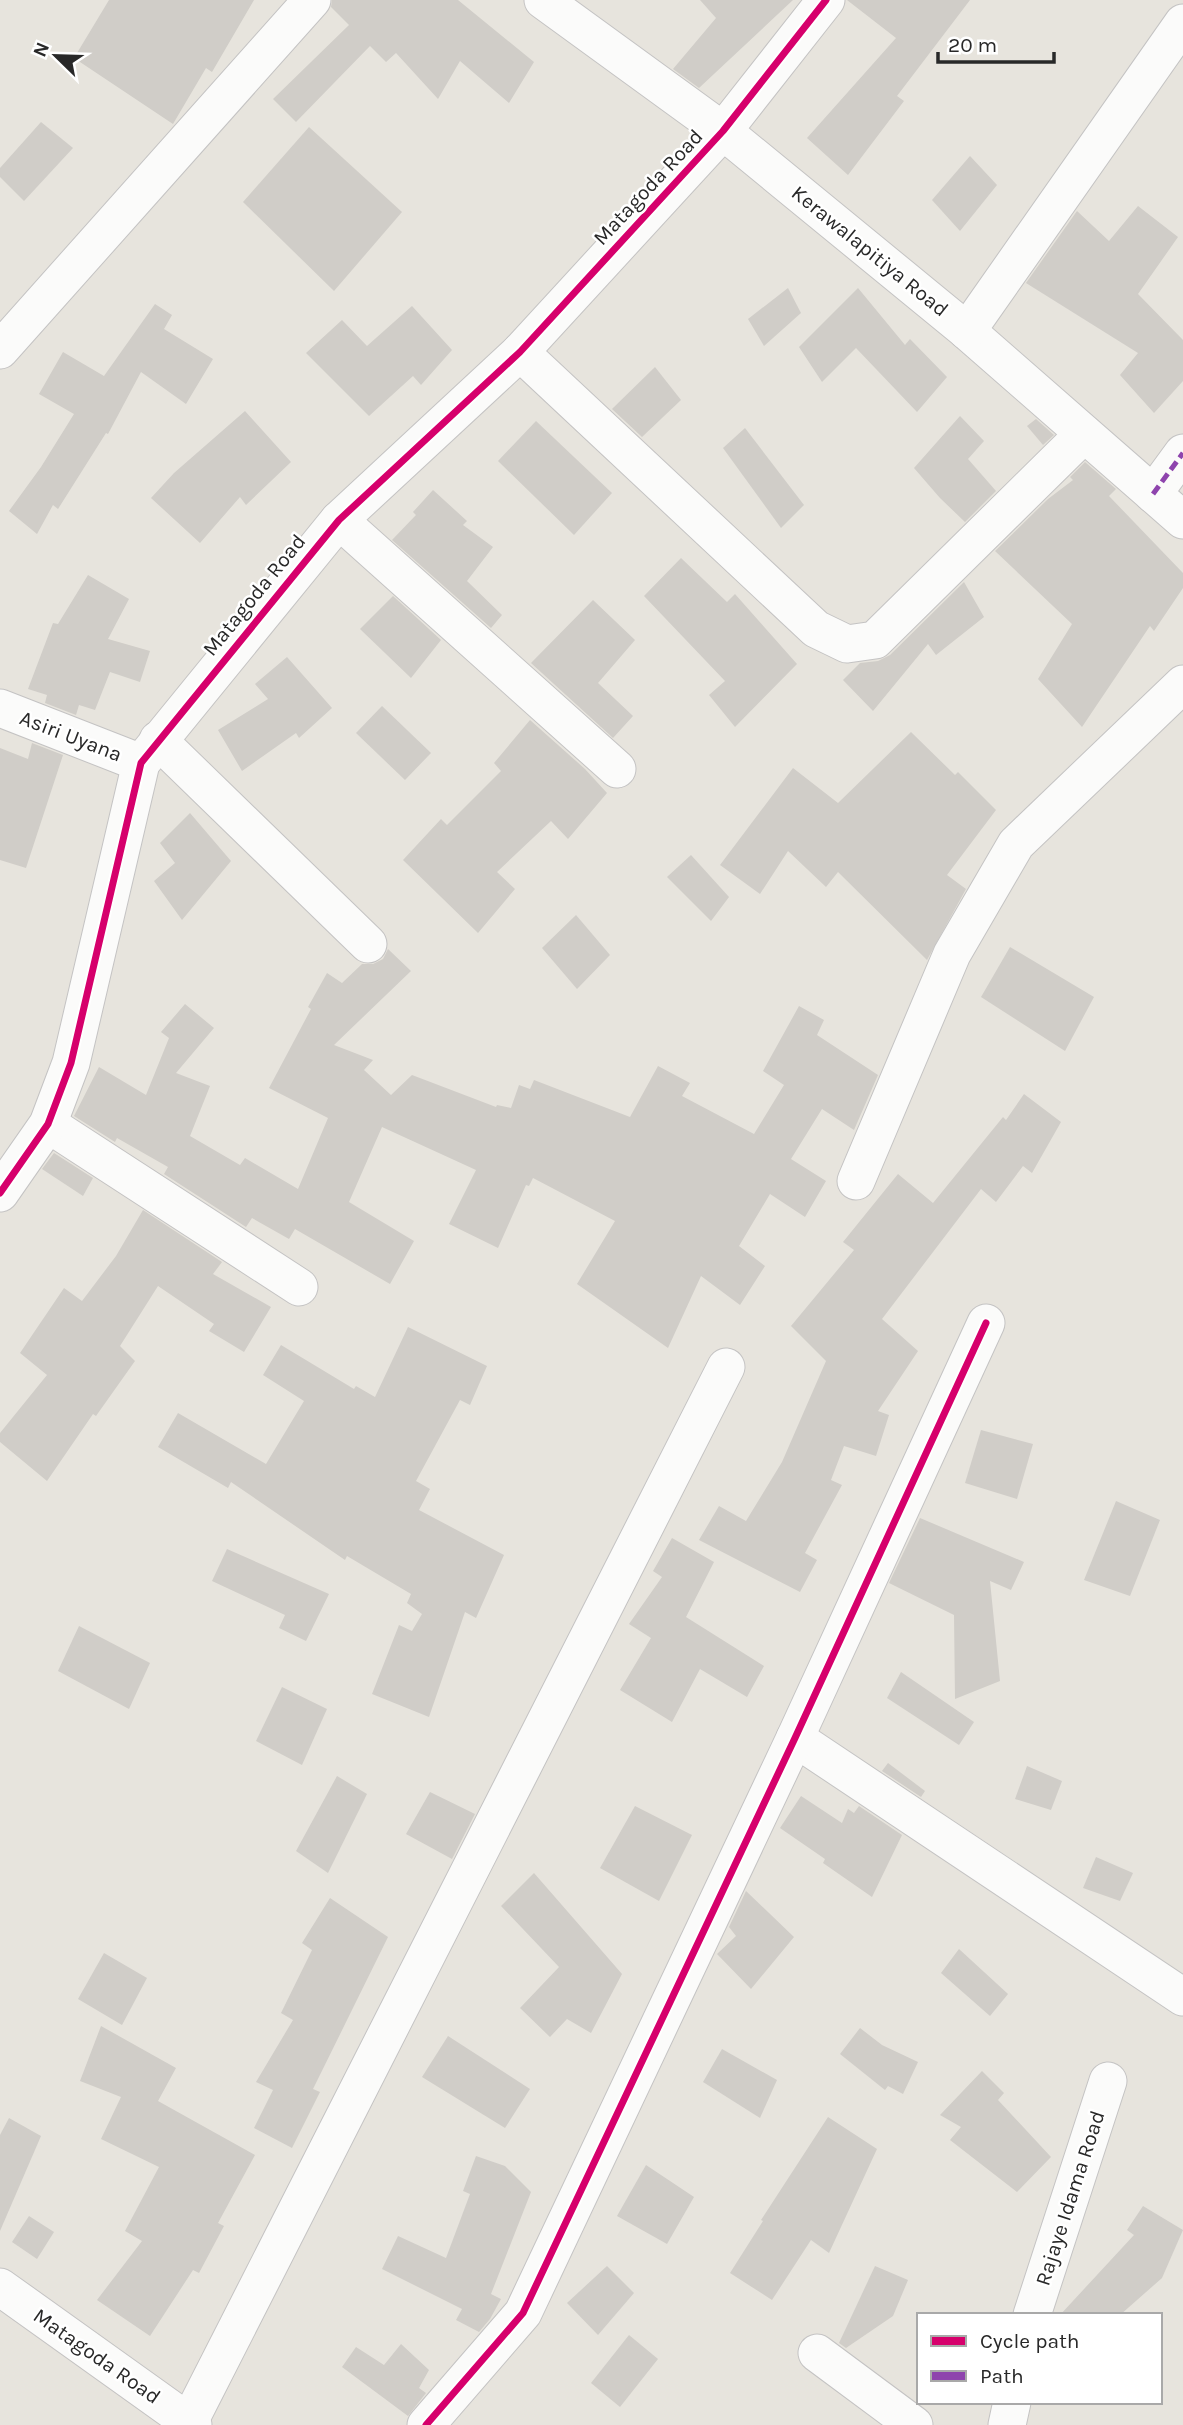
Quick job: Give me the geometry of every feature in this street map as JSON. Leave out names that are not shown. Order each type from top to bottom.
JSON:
[{"type":"street","points":[[0,349],[312,0]]},
{"type":"street","name":"Kerawalapitiya Road","points":[[542,0],[723,131],[967,331],[1183,520]]},
{"type":"street","name":"Matagoda Road","points":[[0,1193],[48,1124],[71,1063],[150,752],[339,520],[520,352],[723,131],[827,0]]},
{"type":"street","points":[[967,331],[1183,23]]},
{"type":"street","points":[[520,352],[816,629],[847,644],[875,640],[1084,434]]},
{"type":"street","points":[[1153,494],[1183,453]]},
{"type":"street","points":[[339,520],[617,769]]},
{"type":"street","points":[[856,1181],[953,954],[1016,844],[1183,684]]},
{"type":"street","name":"Asiri Uyana","points":[[0,708],[150,752]]},
{"type":"street","points":[[150,752],[368,944]]},
{"type":"street","points":[[48,1124],[299,1287]]},
{"type":"street","points":[[426,2425],[523,2313],[795,1738],[986,1323]]},
{"type":"street","points":[[191,2423],[726,1367]]},
{"type":"street","points":[[795,1738],[1183,1997]]},
{"type":"street","name":"Rajaye Idama Road","points":[[1033,2313],[1108,2081]]},
{"type":"street","name":"Matagoda Road","points":[[0,2287],[191,2423]]},
{"type":"street","points":[[817,2353],[914,2425]]},
{"type":"street","points":[[1007,2425],[1012,2404]]},
{"type":"building","points":[[109,0],[254,0],[212,72],[206,68],[173,124],[74,58]]},
{"type":"building","points":[[332,0],[458,0],[534,62],[509,103],[460,61],[438,99],[396,53],[386,62],[370,46],[296,122],[273,99],[349,25],[331,7]]},
{"type":"building","points":[[700,0],[793,0],[699,88],[673,69],[716,18]]},
{"type":"building","points":[[847,0],[970,0],[897,96],[904,101],[848,175],[807,138],[896,38]]},
{"type":"building","points":[[41,122],[73,148],[24,201],[0,177],[0,168]]},
{"type":"building","points":[[309,127],[402,212],[334,291],[243,202]]},
{"type":"building","points":[[970,156],[997,185],[960,231],[932,200]]},
{"type":"building","points":[[1138,206],[1178,237],[1138,294],[1183,340],[1183,381],[1154,413],[1120,375],[1138,353],[1026,283],[1077,211],[1109,241]]},
{"type":"building","points":[[788,288],[801,313],[764,346],[748,319]]},
{"type":"building","points":[[858,288],[905,345],[910,339],[947,377],[917,412],[856,348],[822,382],[799,347]]},
{"type":"building","points":[[155,304],[172,315],[164,329],[213,359],[186,404],[141,372],[108,434],[106,433],[58,509],[53,505],[37,534],[9,511],[74,414],[39,394],[63,352],[104,376]]},
{"type":"building","points":[[412,306],[452,350],[421,385],[413,376],[369,416],[306,353],[342,320],[367,346]]},
{"type":"building","points":[[655,367],[681,400],[642,437],[612,409]]},
{"type":"building","points":[[245,411],[291,462],[246,505],[240,497],[200,543],[151,498],[174,473]]},
{"type":"building","points":[[960,416],[984,441],[968,459],[996,491],[965,522],[914,468]]},
{"type":"building","points":[[1036,419],[1054,435],[1043,445],[1027,426]]},
{"type":"building","points":[[536,421],[612,493],[574,535],[498,461]]},
{"type":"building","points":[[745,428],[804,505],[781,528],[723,448]]},
{"type":"building","points":[[1085,462],[1116,489],[1109,496],[1183,573],[1183,588],[1154,631],[1150,626],[1082,727],[1038,679],[1072,624],[995,551],[1048,499],[1073,480],[1070,477]]},
{"type":"building","points":[[433,490],[467,521],[463,525],[493,547],[467,581],[502,615],[491,628],[392,540],[416,515],[413,512]]},
{"type":"building","points":[[681,558],[727,602],[735,594],[797,664],[735,727],[709,695],[725,681],[644,596]]},
{"type":"building","points":[[88,575],[129,599],[108,639],[150,651],[140,682],[110,672],[95,710],[79,705],[76,715],[45,703],[47,695],[28,689],[53,623],[58,624]]},
{"type":"building","points":[[964,582],[984,617],[936,655],[928,644],[873,711],[843,680],[860,663],[878,661],[890,655]]},
{"type":"building","points":[[393,596],[441,640],[411,678],[360,629]]},
{"type":"building","points":[[593,600],[635,640],[598,683],[633,716],[613,738],[531,663]]},
{"type":"building","points":[[287,657],[332,708],[299,738],[296,733],[242,771],[218,730],[268,699],[255,684]]},
{"type":"building","points":[[382,706],[431,753],[405,780],[356,733]]},
{"type":"building","points":[[530,720],[585,769],[607,793],[568,839],[551,821],[497,872],[515,889],[478,933],[403,860],[441,819],[447,825],[501,771],[494,763]]},
{"type":"building","points":[[911,732],[955,775],[958,772],[996,810],[947,875],[966,889],[927,960],[838,872],[826,887],[788,851],[760,894],[720,865],[793,768],[838,803]]},
{"type":"building","points":[[32,743],[63,755],[26,868],[0,860],[0,748],[28,759]]},
{"type":"building","points":[[190,813],[231,861],[182,920],[154,881],[175,863],[160,843]]},
{"type":"building","points":[[691,855],[729,897],[711,921],[667,877]]},
{"type":"building","points":[[576,915],[610,955],[577,989],[542,948]]},
{"type":"building","points":[[1010,947],[1094,997],[1065,1051],[981,997]]},
{"type":"building","points":[[388,949],[411,971],[334,1045],[373,1060],[364,1070],[391,1095],[412,1075],[496,1107],[511,1108],[519,1085],[530,1089],[534,1080],[630,1117],[658,1066],[690,1083],[682,1096],[754,1134],[784,1085],[763,1071],[799,1006],[824,1020],[817,1035],[878,1075],[854,1130],[822,1109],[791,1159],[826,1181],[805,1217],[770,1194],[739,1246],[765,1266],[740,1305],[701,1276],[668,1348],[577,1284],[615,1221],[533,1178],[529,1186],[526,1185],[498,1248],[449,1224],[476,1170],[382,1127],[349,1202],[414,1241],[390,1284],[295,1229],[289,1239],[252,1218],[246,1227],[164,1174],[168,1167],[117,1138],[115,1142],[74,1116],[99,1067],[146,1095],[169,1038],[161,1032],[185,1004],[214,1028],[176,1073],[210,1086],[190,1136],[240,1165],[245,1158],[298,1189],[328,1118],[269,1088],[327,973],[342,983],[362,964],[373,964],[383,959]]},
{"type":"building","points":[[1024,1094],[1061,1122],[1032,1173],[1023,1166],[996,1202],[981,1189],[882,1319],[918,1351],[878,1411],[889,1415],[876,1456],[844,1446],[831,1480],[842,1485],[805,1553],[817,1560],[800,1592],[699,1540],[719,1506],[746,1521],[782,1462],[826,1361],[791,1326],[854,1250],[843,1242],[898,1174],[933,1203],[1003,1117],[1006,1120]]},
{"type":"building","points":[[54,1153],[93,1178],[83,1196],[42,1169]]},
{"type":"building","points":[[143,1210],[222,1262],[213,1274],[271,1307],[244,1352],[209,1331],[214,1324],[158,1286],[120,1346],[135,1361],[96,1416],[93,1414],[47,1481],[0,1442],[0,1433],[47,1375],[20,1353],[64,1288],[82,1301],[116,1256]]},
{"type":"building","points":[[408,1327],[487,1366],[470,1405],[460,1400],[416,1481],[430,1489],[419,1510],[504,1555],[476,1618],[465,1612],[429,1717],[372,1694],[399,1625],[412,1631],[422,1614],[407,1603],[411,1594],[347,1556],[345,1560],[231,1482],[228,1488],[158,1447],[178,1413],[266,1464],[304,1401],[263,1375],[281,1345],[354,1389],[356,1386],[375,1397]]},
{"type":"building","points":[[981,1430],[1033,1444],[1017,1499],[965,1483]]},
{"type":"building","points":[[1116,1501],[1160,1520],[1130,1596],[1084,1580]]},
{"type":"building","points":[[920,1518],[1024,1562],[1011,1590],[990,1581],[1000,1681],[955,1699],[954,1615],[889,1583]]},
{"type":"building","points":[[672,1538],[714,1562],[686,1617],[764,1666],[747,1697],[700,1669],[672,1722],[620,1690],[651,1638],[629,1624],[662,1577],[653,1571]]},
{"type":"building","points":[[227,1549],[329,1594],[306,1641],[279,1628],[285,1615],[212,1581]]},
{"type":"building","points":[[79,1626],[150,1663],[129,1709],[58,1671]]},
{"type":"building","points":[[901,1672],[974,1722],[959,1745],[887,1698]]},
{"type":"building","points":[[282,1687],[327,1709],[302,1765],[256,1741]]},
{"type":"building","points":[[888,1763],[925,1791],[921,1797],[882,1771]]},
{"type":"building","points":[[1027,1766],[1062,1781],[1051,1810],[1015,1799]]},
{"type":"building","points":[[337,1776],[367,1794],[328,1873],[296,1851]]},
{"type":"building","points":[[430,1792],[475,1814],[452,1859],[406,1834]]},
{"type":"building","points":[[801,1796],[842,1823],[848,1809],[854,1813],[859,1806],[902,1835],[872,1897],[823,1863],[825,1859],[780,1828]]},
{"type":"building","points":[[635,1806],[692,1835],[659,1901],[600,1868]]},
{"type":"building","points":[[1096,1857],[1133,1873],[1120,1901],[1083,1888]]},
{"type":"building","points":[[534,1873],[622,1974],[591,2033],[567,2019],[550,2037],[520,2008],[559,1967],[501,1906]]},
{"type":"building","points":[[746,1891],[794,1937],[751,1989],[717,1954],[736,1936],[729,1927]]},
{"type":"building","points":[[330,1898],[388,1937],[313,2089],[320,2092],[292,2148],[254,2128],[273,2090],[256,2082],[293,2020],[281,2013],[312,1950],[302,1943]]},
{"type":"building","points":[[959,1949],[1008,1994],[990,2016],[941,1973]]},
{"type":"building","points":[[104,1953],[147,1978],[122,2025],[78,1999]]},
{"type":"building","points":[[101,2026],[176,2068],[158,2101],[255,2155],[218,2223],[224,2226],[199,2273],[193,2270],[150,2336],[97,2300],[142,2241],[125,2231],[159,2167],[101,2139],[121,2097],[80,2081]]},
{"type":"building","points":[[860,2028],[882,2045],[918,2062],[903,2094],[888,2086],[885,2090],[840,2054]]},
{"type":"building","points":[[448,2036],[530,2089],[505,2128],[422,2077]]},
{"type":"building","points":[[722,2049],[777,2080],[760,2118],[703,2082]]},
{"type":"building","points":[[982,2071],[1004,2093],[998,2100],[1051,2157],[1017,2192],[950,2140],[961,2127],[940,2115]]},
{"type":"building","points":[[828,2117],[877,2149],[829,2253],[811,2240],[772,2300],[730,2273]]},
{"type":"building","points":[[9,2118],[41,2136],[0,2231],[0,2135]]},
{"type":"building","points":[[476,2156],[505,2166],[531,2192],[491,2294],[501,2299],[479,2332],[456,2320],[462,2309],[382,2269],[398,2236],[446,2258],[470,2194],[463,2191]]},
{"type":"building","points":[[646,2165],[694,2197],[667,2244],[617,2216]]},
{"type":"building","points":[[1143,2206],[1183,2230],[1162,2278],[1122,2313],[1062,2313],[1134,2235],[1127,2230]]},
{"type":"building","points":[[29,2216],[54,2232],[37,2259],[12,2242]]},
{"type":"building","points":[[607,2266],[634,2293],[598,2335],[567,2303]]},
{"type":"building","points":[[875,2266],[908,2280],[893,2316],[846,2348],[839,2343]]},
{"type":"building","points":[[629,2335],[658,2359],[620,2407],[591,2383]]},
{"type":"building","points":[[401,2344],[429,2370],[419,2388],[426,2393],[408,2416],[342,2367],[356,2347],[384,2365]]},
{"type":"marked path","points":[[1153,494],[1183,453]]},
{"type":"cycle path","points":[[0,1193],[48,1124],[71,1063],[141,763],[339,520],[520,352],[723,131],[826,0]]},
{"type":"cycle path","points":[[426,2425],[523,2313],[795,1738],[986,1323]]}]
